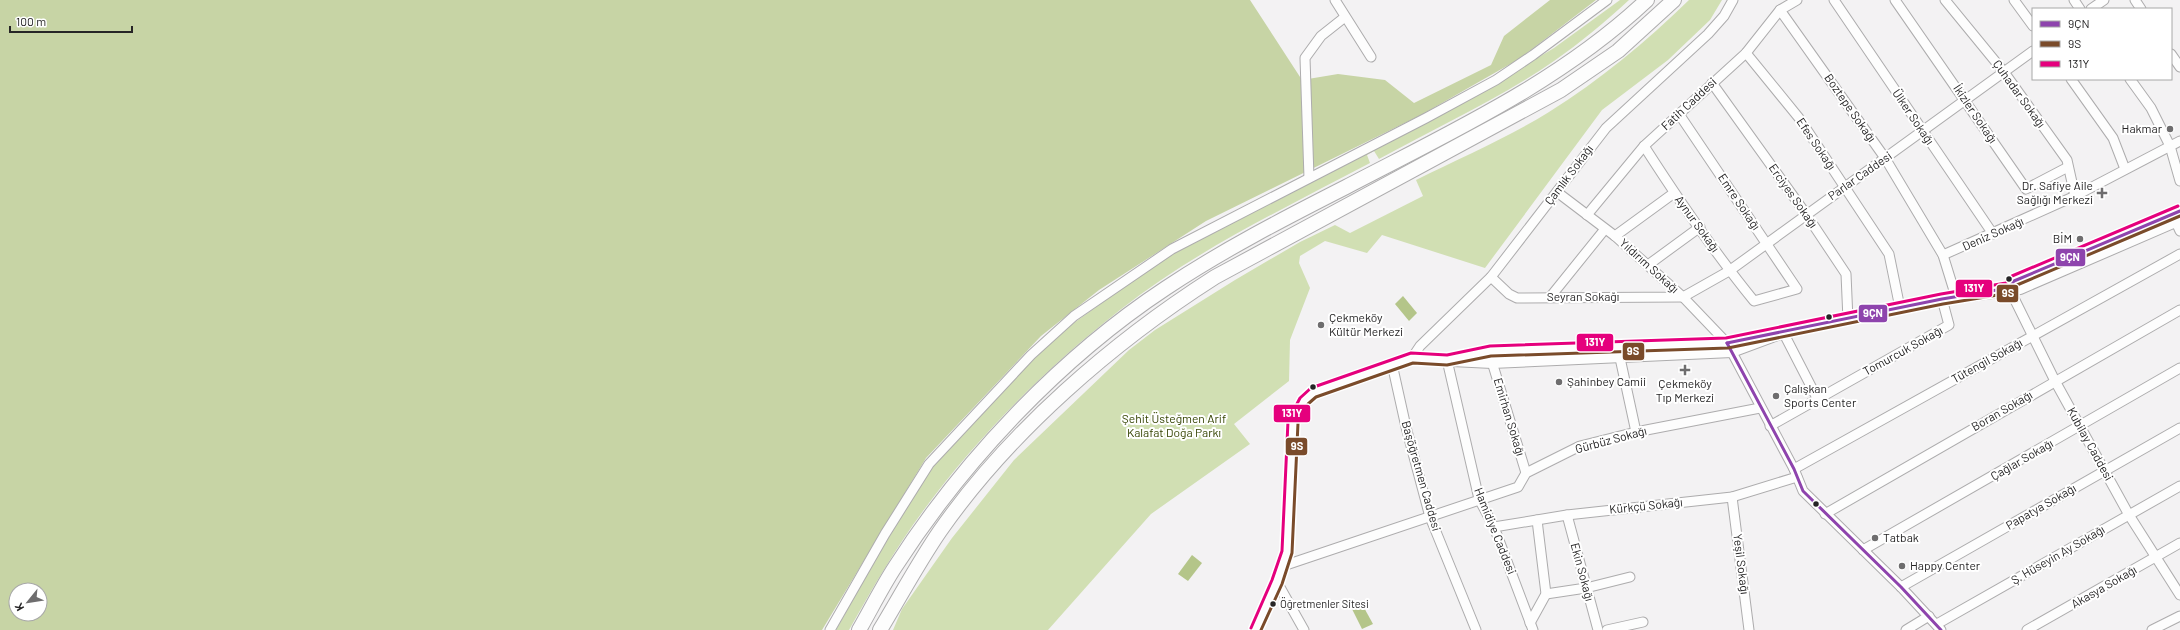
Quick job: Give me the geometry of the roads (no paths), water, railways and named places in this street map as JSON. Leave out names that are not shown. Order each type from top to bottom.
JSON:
[{"type":"highway","points":[[859,630],[898,562],[952,488],[990,441],[1068,366],[1112,328],[1160,292],[1200,266],[1262,231],[1493,109],[1540,82],[1590,49],[1647,0]]},
{"type":"highway","points":[[882,630],[888,616],[941,530],[995,463],[1064,393],[1132,334],[1177,301],[1221,274],[1514,117],[1561,90],[1618,50],[1674,0]]},
{"type":"main road","points":[[1256,630],[1277,582],[1286,552],[1293,422],[1304,402],[1313,393],[1412,358],[1492,362],[1620,358],[1729,347],[1783,332],[1848,320],[1942,299],[2009,288],[2020,288],[2179,219]]},
{"type":"main road","points":[[1447,360],[1490,351],[1729,347]]},
{"type":"street","points":[[1334,0],[1371,57]]},
{"type":"street","points":[[830,630],[885,534],[929,464],[1051,335],[1074,316],[1172,249],[1426,118],[1496,80],[1571,28],[1607,0]]},
{"type":"street","name":"Çamlık Sokağı","points":[[1412,358],[1420,346],[1491,276],[1606,128],[1708,34],[1724,16],[1733,0]]},
{"type":"street","name":"Ülker Sokağı","points":[[1834,0],[1993,234]]},
{"type":"street","name":"İkizler Sokağı","points":[[1895,0],[2026,189],[2068,167]]},
{"type":"street","name":"Çuhadar Sokağı","points":[[1945,0],[2004,72],[2067,160],[2075,196]]},
{"type":"street","points":[[2014,0],[2032,25]]},
{"type":"street","points":[[2092,8],[2104,0]]},
{"type":"street","name":"Fatih Caddesi","points":[[1587,215],[1644,146],[1746,53],[1780,10],[1791,1]]},
{"type":"street","name":"Boztepe Sokağı","points":[[1780,10],[1885,158],[1944,256],[1956,297]]},
{"type":"street","points":[[1309,178],[1305,58],[1320,36],[1345,16]]},
{"type":"street","name":"Parlar Caddesi","points":[[1683,297],[1730,271],[1844,186],[2032,52]]},
{"type":"street","name":"Efes Sokağı","points":[[1746,53],[1799,118],[1889,254],[1900,308]]},
{"type":"street","points":[[2172,55],[2180,67]]},
{"type":"street","points":[[2072,80],[2113,138],[2125,169]]},
{"type":"street","points":[[2131,80],[2151,108],[2170,146],[2180,181]]},
{"type":"street","name":"Erciyes Sokağı","points":[[1712,83],[1806,214],[1846,274],[1848,320]]},
{"type":"street","name":"Emre Sokağı","points":[[1679,114],[1797,289],[1754,300]]},
{"type":"street","name":"Deniz Sokağı","points":[[1944,256],[2075,196],[2180,141]]},
{"type":"street","name":"Aynur Sokağı","points":[[1644,146],[1674,193],[1700,227],[1730,271],[1754,300]]},
{"type":"street","name":"Yıldırım Sokağı","points":[[1556,192],[1615,236],[1648,265],[1683,297],[1729,347],[1803,491],[1901,587],[1939,627]]},
{"type":"street","points":[[1615,236],[1674,193]]},
{"type":"street","points":[[1648,265],[1700,227]]},
{"type":"street","points":[[1551,296],[1605,229]]},
{"type":"street","name":"Tütengil Sokağı","points":[[1795,473],[2033,335],[2180,254]]},
{"type":"street","name":"Seyran Sokağı","points":[[1491,276],[1509,294],[1517,298],[1551,296],[1683,297]]},
{"type":"street","name":"Kubilay Caddesi","points":[[2009,288],[2055,381],[2105,471],[2129,514],[2180,595]]},
{"type":"street","name":"Tomurcuk Sokağı","points":[[1770,426],[1817,398],[1950,325],[1942,299]]},
{"type":"street","name":"Boran Sokağı","points":[[1825,514],[2180,310]]},
{"type":"street","points":[[1783,332],[1817,398]]},
{"type":"street","points":[[1620,358],[1636,432]]},
{"type":"street","name":"Hamidiye Caddesi","points":[[1447,360],[1479,499],[1494,527],[1532,626]]},
{"type":"street","name":"Emirhan Sokağı","points":[[1492,362],[1526,473]]},
{"type":"street","name":"Başöğretmen Caddesi","points":[[1392,364],[1406,427],[1430,517],[1476,630]]},
{"type":"street","name":"Çağlar Sokağı","points":[[1863,550],[2180,368]]},
{"type":"street","name":"Gürbüz Sokağı","points":[[1283,566],[1518,487],[1526,473],[1580,446],[1636,432],[1760,408]]},
{"type":"street","name":"Papatya Sokağı","points":[[1901,587],[2180,428]]},
{"type":"street","name":"Kürkçü Sokağı","points":[[1494,527],[1567,515],[1732,497],[1795,473]]},
{"type":"street","name":"Ş. Hüseyin Ay Sokağı","points":[[1939,627],[2129,514],[2180,486]]},
{"type":"street","name":"Yeşil Sokağı","points":[[1732,497],[1749,630]]},
{"type":"street","name":"Ekin Sokağı","points":[[1567,515],[1598,630]]},
{"type":"street","points":[[1532,626],[1546,594],[1537,520]]},
{"type":"street","name":"Akasya Sokağı","points":[[2027,630],[2180,544]]},
{"type":"street","points":[[1546,594],[1586,588],[1630,577]]},
{"type":"street","points":[[1277,582],[1304,630]]},
{"type":"street","points":[[1906,630],[1929,616]]},
{"type":"street","points":[[2152,630],[2180,616]]},
{"type":"street","points":[[1607,630],[1643,622]]},
{"type":"place","name":"Hakmar","points":[[2170,129]]},
{"type":"place","name":"Dr. Safiye Aile Sağlığı Merkezi","points":[[2102,193]]},
{"type":"place","name":"BİM","points":[[2080,239]]},
{"type":"place","name":"Çekmeköy Kültür Merkezi","points":[[1321,325]]},
{"type":"place","name":"Çekmeköy Tıp Merkezi","points":[[1685,370]]},
{"type":"place","name":"Şahinbey Camii","points":[[1559,382]]},
{"type":"place","name":"Çalışkan Sports Center","points":[[1776,396]]},
{"type":"place","name":"Tatbak","points":[[1875,538]]},
{"type":"place","name":"Happy Center","points":[[1902,566]]},
{"type":"place","name":"Öğretmenler Sitesi","points":[[1273,604]]},
{"type":"park label","name":"Şehit Üsteğmen Arif Kalafat Doğa Parkı","points":[[1174,426]]}]
